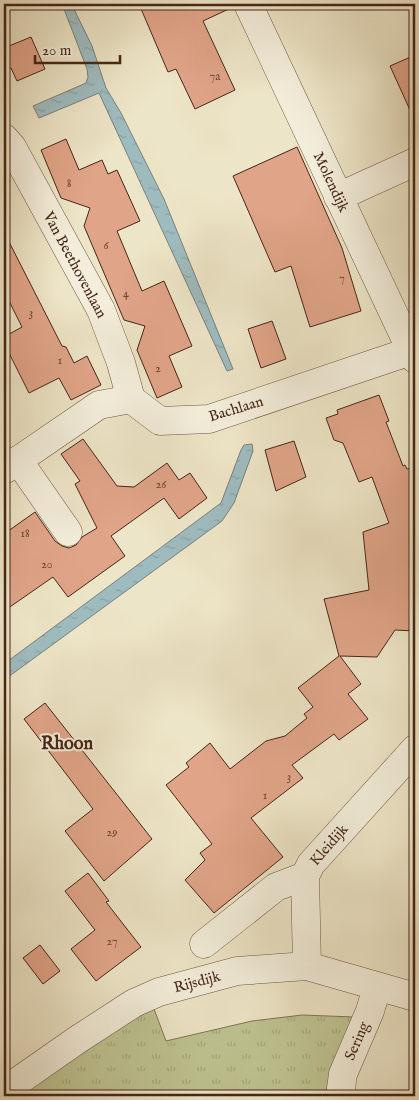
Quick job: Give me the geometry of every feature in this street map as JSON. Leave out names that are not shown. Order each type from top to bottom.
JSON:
[{"type":"street","name":"Molendijk","points":[[248,4],[413,355]]},
{"type":"street","name":"Van Beethovenlaan","points":[[4,138],[12,147],[101,310],[121,363],[131,399]]},
{"type":"street","points":[[338,197],[415,162]]},
{"type":"street","name":"Bachlaan","points":[[131,399],[160,421],[209,418],[413,355]]},
{"type":"street","points":[[68,532],[11,465],[99,405],[131,399]]},
{"type":"street","name":"Kleidijk","points":[[307,966],[305,876],[311,864],[415,749]]},
{"type":"street","points":[[204,944],[276,888],[305,876]]},
{"type":"street","name":"Rijsdijk","points":[[4,1091],[126,1008],[158,992],[237,971],[307,966],[415,997]]},
{"type":"street","name":"Sering","points":[[340,1096],[343,1074],[370,1011],[377,986]]},
{"type":"green space","points":[[154,1009],[166,1041],[252,1021],[302,1015],[354,1017],[331,1073],[325,1096],[18,1096],[121,1025]]},
{"type":"water","points":[[72,5],[92,46],[106,88],[121,113],[164,199],[233,369],[227,371],[99,93],[39,118],[33,106],[86,83],[88,77],[87,69],[64,9]]},
{"type":"water","points":[[252,444],[253,451],[234,503],[222,521],[4,680],[4,664],[221,503],[241,450],[244,445]]},
{"type":"building","points":[[139,4],[233,4],[233,7],[203,21],[235,90],[195,109],[176,69],[168,72]]},
{"type":"building","points":[[31,37],[45,69],[17,81],[11,68],[4,72],[4,48]]},
{"type":"building","points":[[415,55],[415,121],[390,66]]},
{"type":"building","points":[[66,139],[79,170],[102,160],[108,174],[117,170],[140,221],[117,231],[142,291],[164,281],[192,346],[169,356],[182,387],[157,398],[137,350],[145,326],[124,320],[84,226],[90,208],[61,198],[41,150]]},
{"type":"building","points":[[297,147],[342,248],[361,311],[310,327],[291,266],[275,272],[233,176]]},
{"type":"building","points":[[4,232],[62,346],[66,347],[74,363],[87,356],[101,385],[71,400],[59,378],[29,393],[4,343],[4,337],[22,327],[4,291]]},
{"type":"building","points":[[272,321],[286,359],[261,368],[248,329]]},
{"type":"building","points":[[379,395],[389,421],[386,422],[403,466],[405,465],[407,469],[411,468],[415,481],[415,631],[395,630],[377,657],[340,656],[361,684],[348,694],[368,719],[339,740],[334,734],[292,765],[303,778],[251,818],[283,857],[214,913],[185,880],[205,860],[200,853],[212,844],[166,785],[189,767],[186,763],[210,743],[230,769],[266,741],[285,736],[307,718],[304,714],[313,707],[298,688],[339,656],[324,599],[369,590],[363,532],[389,523],[372,477],[359,482],[343,443],[334,440],[326,418],[338,414],[337,410]]},
{"type":"building","points":[[83,439],[117,486],[134,487],[167,463],[179,480],[190,473],[207,498],[179,519],[164,498],[111,536],[125,556],[68,597],[53,577],[4,611],[4,534],[35,512],[55,541],[69,548],[76,545],[82,537],[97,528],[75,484],[80,481],[61,454]]},
{"type":"building","points":[[294,441],[306,477],[276,491],[265,450]]},
{"type":"building","points":[[45,703],[152,839],[104,881],[65,831],[93,809],[24,719]]},
{"type":"building","points":[[88,873],[109,901],[106,902],[141,947],[96,981],[71,949],[95,930],[65,891]]},
{"type":"building","points":[[40,945],[60,971],[43,984],[23,958]]},
{"type":"district","name":"Rhoon","points":[[67,744]]}]
